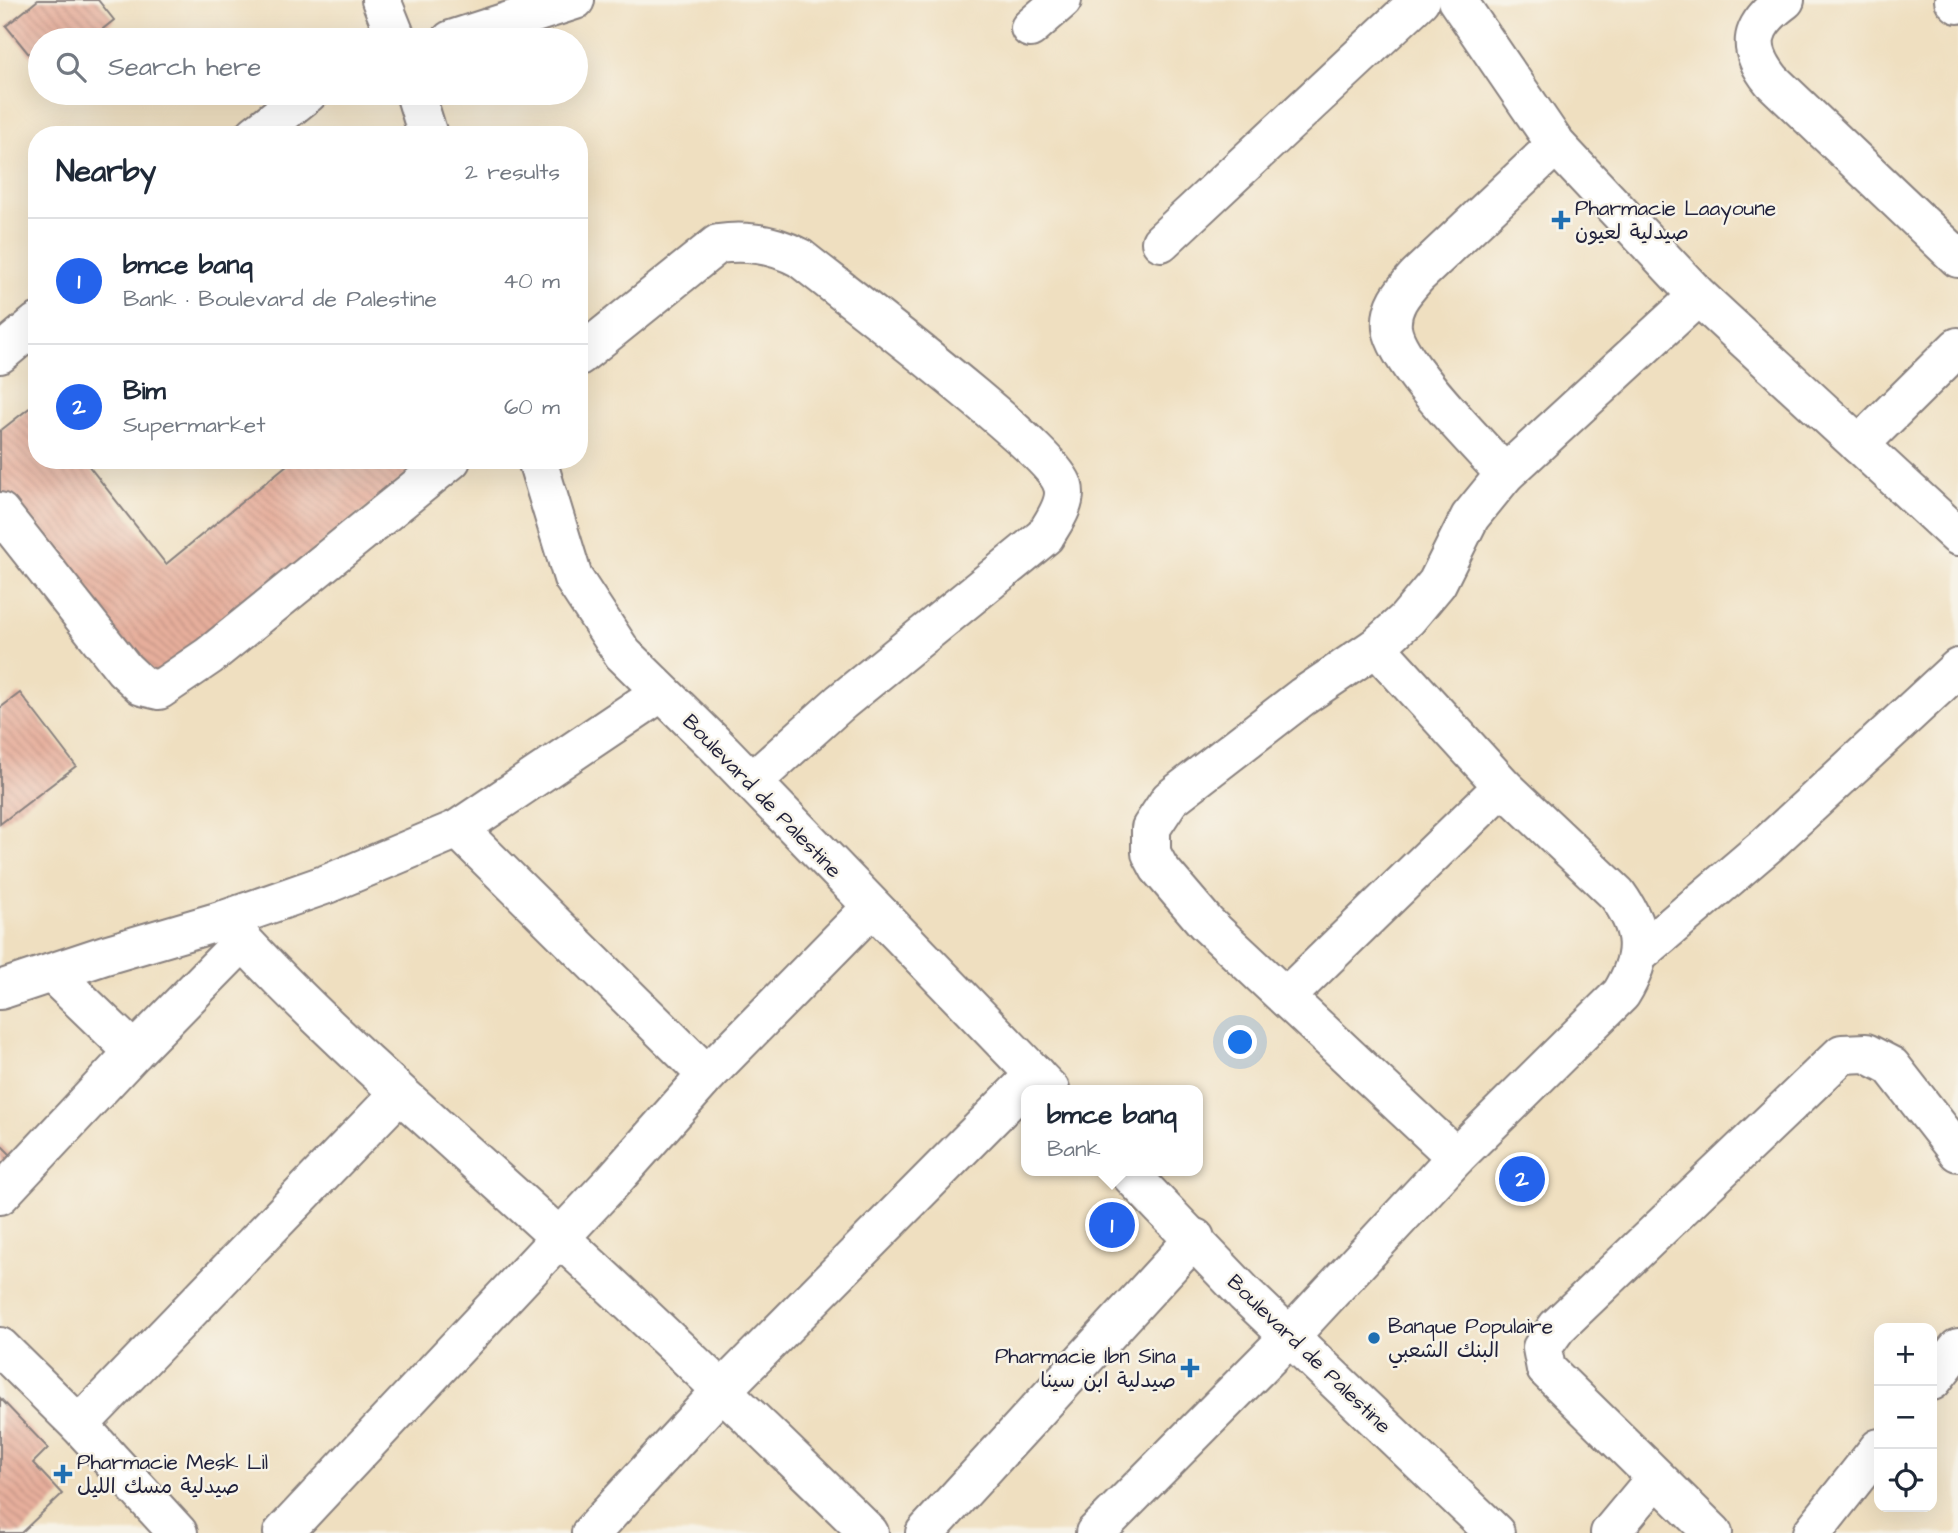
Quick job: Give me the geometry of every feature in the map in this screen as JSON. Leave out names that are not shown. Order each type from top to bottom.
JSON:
[{"type":"street","points":[[1030,28],[1062,0]]},
{"type":"street","points":[[1161,242],[1420,0]]},
{"type":"street","points":[[1457,0],[1556,145],[1698,296],[1958,536]]},
{"type":"street","points":[[1785,0],[1764,16],[1755,38],[1754,52],[1758,64],[1772,81],[1958,258]]},
{"type":"street","points":[[1954,0],[1958,4]]},
{"type":"street","points":[[488,28],[572,1]]},
{"type":"street","points":[[267,126],[293,105]]},
{"type":"street","points":[[419,105],[425,126]]},
{"type":"street","points":[[1505,474],[1414,370],[1395,337],[1394,310],[1400,294],[1417,276],[1556,145]]},
{"type":"street","points":[[588,348],[718,244],[736,242],[776,246],[800,258],[971,396],[1025,441],[1060,479],[1064,490],[1062,502],[1045,536],[841,702],[752,782]]},
{"type":"street","points":[[1456,1157],[1206,923],[1172,885],[1151,853],[1151,828],[1170,799],[1195,778],[1302,697],[1376,647],[1425,600],[1451,559],[1470,517],[1505,474],[1698,296]]},
{"type":"street","points":[[0,354],[28,331]]},
{"type":"street","points":[[1859,445],[1958,347]]},
{"type":"street","points":[[0,512],[124,669],[142,686],[159,690],[209,656],[440,469]]},
{"type":"street","name":"Boulevard de Palestine","points":[[540,469],[573,578],[623,654],[752,782],[1042,1082]]},
{"type":"street","points":[[1096,1533],[1289,1337],[1456,1157],[1621,994],[1632,977],[1638,955],[1638,932],[1632,914],[1617,894],[1503,786],[1376,647]]},
{"type":"street","points":[[1638,955],[1767,845],[1958,668]]},
{"type":"street","points":[[0,990],[105,955],[233,931],[327,884],[458,830],[660,693]]},
{"type":"street","points":[[1286,997],[1503,786]]},
{"type":"street","points":[[458,830],[707,1075]]},
{"type":"street","points":[[300,1527],[558,1236],[613,1181],[707,1075],[871,908]]},
{"type":"street","points":[[0,1195],[134,1052],[233,931]]},
{"type":"street","points":[[233,931],[398,1095],[558,1236],[723,1389],[869,1533]]},
{"type":"street","points":[[53,974],[134,1052]]},
{"type":"street","points":[[1713,1533],[1655,1479],[1546,1369],[1542,1348],[1557,1328],[1842,1054],[1866,1053],[1891,1066],[1958,1152]]},
{"type":"street","points":[[79,1425],[398,1095]]},
{"type":"street","points":[[591,1533],[723,1389],[1021,1102]]},
{"type":"street","name":"Boulevard de Palestine","points":[[1132,1176],[1289,1337],[1495,1533]]},
{"type":"street","points":[[925,1533],[1195,1238]]},
{"type":"street","points":[[0,1347],[79,1425],[178,1533]]},
{"type":"street","points":[[1937,1375],[1958,1348]]},
{"type":"street","points":[[1812,1533],[1878,1449]]},
{"type":"street","points":[[1610,1533],[1655,1479]]},
{"type":"building","points":[[38,0],[98,0],[114,20],[104,28],[28,28],[28,53],[6,26]]},
{"type":"building","points":[[28,409],[28,469],[91,469],[166,564],[282,469],[414,469],[153,682],[0,492],[0,431]]},
{"type":"building","points":[[20,693],[76,766],[0,824],[0,708]]},
{"type":"building","points":[[0,1144],[11,1155],[0,1166]]},
{"type":"building","points":[[0,1398],[48,1448],[33,1463],[62,1494],[21,1533],[0,1533]]},
{"type":"place","name":"Pharmacie Laayoune صيدلية لعيون","points":[[1561,220]]},
{"type":"place","name":"Bim","points":[[1522,1179]]},
{"type":"place","name":"bmce banq","points":[[1112,1225]]},
{"type":"place","name":"Banque Populaire البنك الشعبي","points":[[1374,1338]]},
{"type":"place","name":"Pharmacie Ibn Sina صيدلية ابن سينا","points":[[1190,1368]]},
{"type":"place","name":"Pharmacie Mesk Lil صيدلية مسك الليل","points":[[63,1474]]}]
